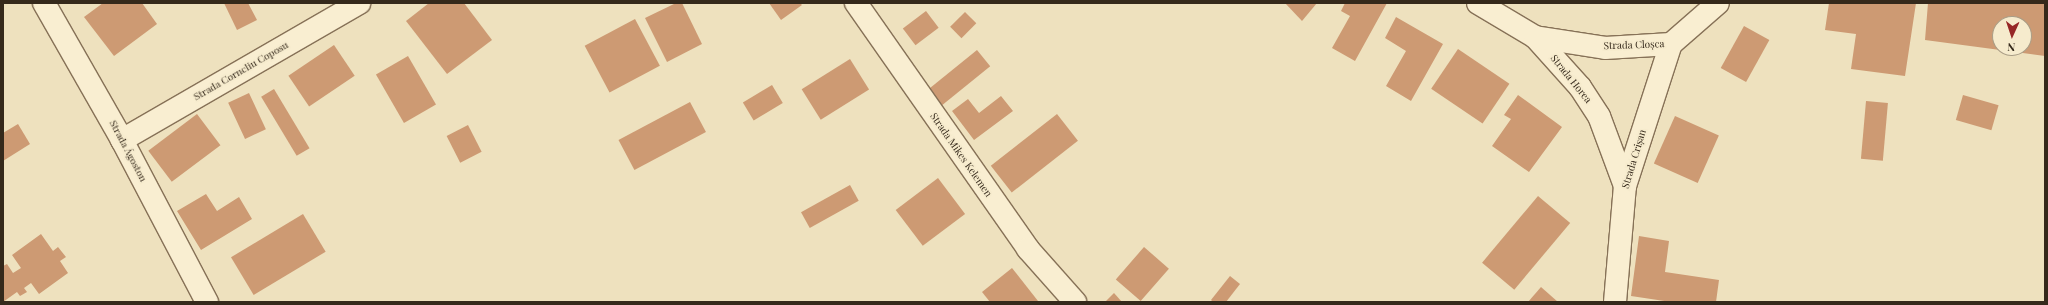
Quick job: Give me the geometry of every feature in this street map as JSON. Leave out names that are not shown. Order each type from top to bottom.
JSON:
[{"type":"street","name":"Strada Ágoston","points":[[44,3],[122,140],[207,302]]},
{"type":"street","name":"Strada Corneliu Coposu","points":[[122,140],[359,3]]},
{"type":"street","name":"Strada Mikes Kelemen","points":[[856,3],[1028,249],[1075,302]]},
{"type":"street","name":"Strada Horea","points":[[1478,3],[1535,36],[1580,87],[1599,116],[1625,186]]},
{"type":"street","name":"Strada Cloșca","points":[[1535,36],[1606,48],[1671,44],[1718,3]]},
{"type":"street","name":"Strada Crișan","points":[[1615,302],[1625,186],[1671,44]]},
{"type":"building","points":[[103,3],[142,3],[157,24],[114,56],[84,17]]},
{"type":"building","points":[[224,3],[248,3],[257,20],[237,30]]},
{"type":"building","points":[[429,3],[464,3],[492,40],[447,74],[406,21]]},
{"type":"building","points":[[676,3],[682,3],[702,44],[667,62],[645,18]]},
{"type":"building","points":[[769,3],[800,3],[802,5],[781,20]]},
{"type":"building","points":[[1285,3],[1317,3],[1302,21]]},
{"type":"building","points":[[1345,3],[1387,3],[1355,61],[1332,48],[1350,16],[1341,11]]},
{"type":"building","points":[[1829,3],[1916,3],[1905,76],[1851,69],[1856,34],[1825,30]]},
{"type":"building","points":[[1928,3],[2045,3],[2045,56],[2032,54],[2032,16],[1992,16],[1992,49],[1925,40]]},
{"type":"building","points":[[926,11],[939,28],[915,45],[903,28]]},
{"type":"building","points":[[965,12],[976,23],[961,38],[950,27]]},
{"type":"building","points":[[1396,17],[1443,44],[1411,101],[1386,86],[1406,51],[1385,38]]},
{"type":"building","points":[[635,19],[660,66],[610,93],[585,46]]},
{"type":"building","points":[[1744,26],[1769,40],[1746,82],[1721,68]]},
{"type":"building","points":[[334,45],[355,76],[309,106],[288,76]]},
{"type":"building","points":[[1458,49],[1509,84],[1483,123],[1431,89]]},
{"type":"building","points":[[977,50],[990,66],[940,107],[927,90]]},
{"type":"building","points":[[408,56],[436,104],[404,123],[376,74]]},
{"type":"building","points":[[850,59],[869,90],[821,120],[802,89]]},
{"type":"building","points":[[772,85],[783,103],[754,121],[743,103]]},
{"type":"building","points":[[274,89],[310,148],[297,156],[261,97]]},
{"type":"building","points":[[249,93],[266,129],[245,139],[228,103]]},
{"type":"building","points":[[1518,95],[1562,127],[1529,172],[1492,146],[1511,119],[1504,115]]},
{"type":"building","points":[[1963,95],[1999,105],[1991,130],[1956,120]]},
{"type":"building","points":[[1001,96],[1013,111],[974,140],[952,111],[968,99],[979,113]]},
{"type":"building","points":[[1866,101],[1888,103],[1883,161],[1861,159]]},
{"type":"building","points":[[690,102],[706,132],[634,170],[618,140]]},
{"type":"building","points":[[197,114],[220,145],[172,182],[148,151]]},
{"type":"building","points":[[1057,114],[1078,141],[1012,193],[991,166]]},
{"type":"building","points":[[1675,116],[1719,136],[1698,183],[1654,164]]},
{"type":"building","points":[[18,124],[30,144],[3,161],[3,133]]},
{"type":"building","points":[[468,125],[482,152],[460,163],[447,136]]},
{"type":"building","points":[[938,178],[965,214],[923,246],[896,210]]},
{"type":"building","points":[[850,185],[859,201],[810,228],[801,212]]},
{"type":"building","points":[[206,194],[217,211],[239,197],[252,219],[201,250],[177,211]]},
{"type":"building","points":[[1538,196],[1570,223],[1514,290],[1482,263]]},
{"type":"building","points":[[303,214],[326,252],[254,295],[231,257]]},
{"type":"building","points":[[41,234],[53,251],[58,247],[66,257],[60,261],[68,273],[39,294],[31,283],[24,288],[27,292],[20,296],[17,292],[3,302],[3,266],[7,264],[13,273],[21,268],[12,255]]},
{"type":"building","points":[[1639,236],[1669,241],[1665,272],[1719,280],[1716,302],[1671,302],[1631,296]]},
{"type":"building","points":[[1144,247],[1169,269],[1141,301],[1116,279]]},
{"type":"building","points":[[1012,268],[1038,301],[990,302],[982,292]]},
{"type":"building","points":[[1230,276],[1240,284],[1226,302],[1213,302],[1211,300]]},
{"type":"building","points":[[1541,287],[1558,302],[1528,302]]},
{"type":"building","points":[[1114,293],[1122,302],[1105,302]]}]
